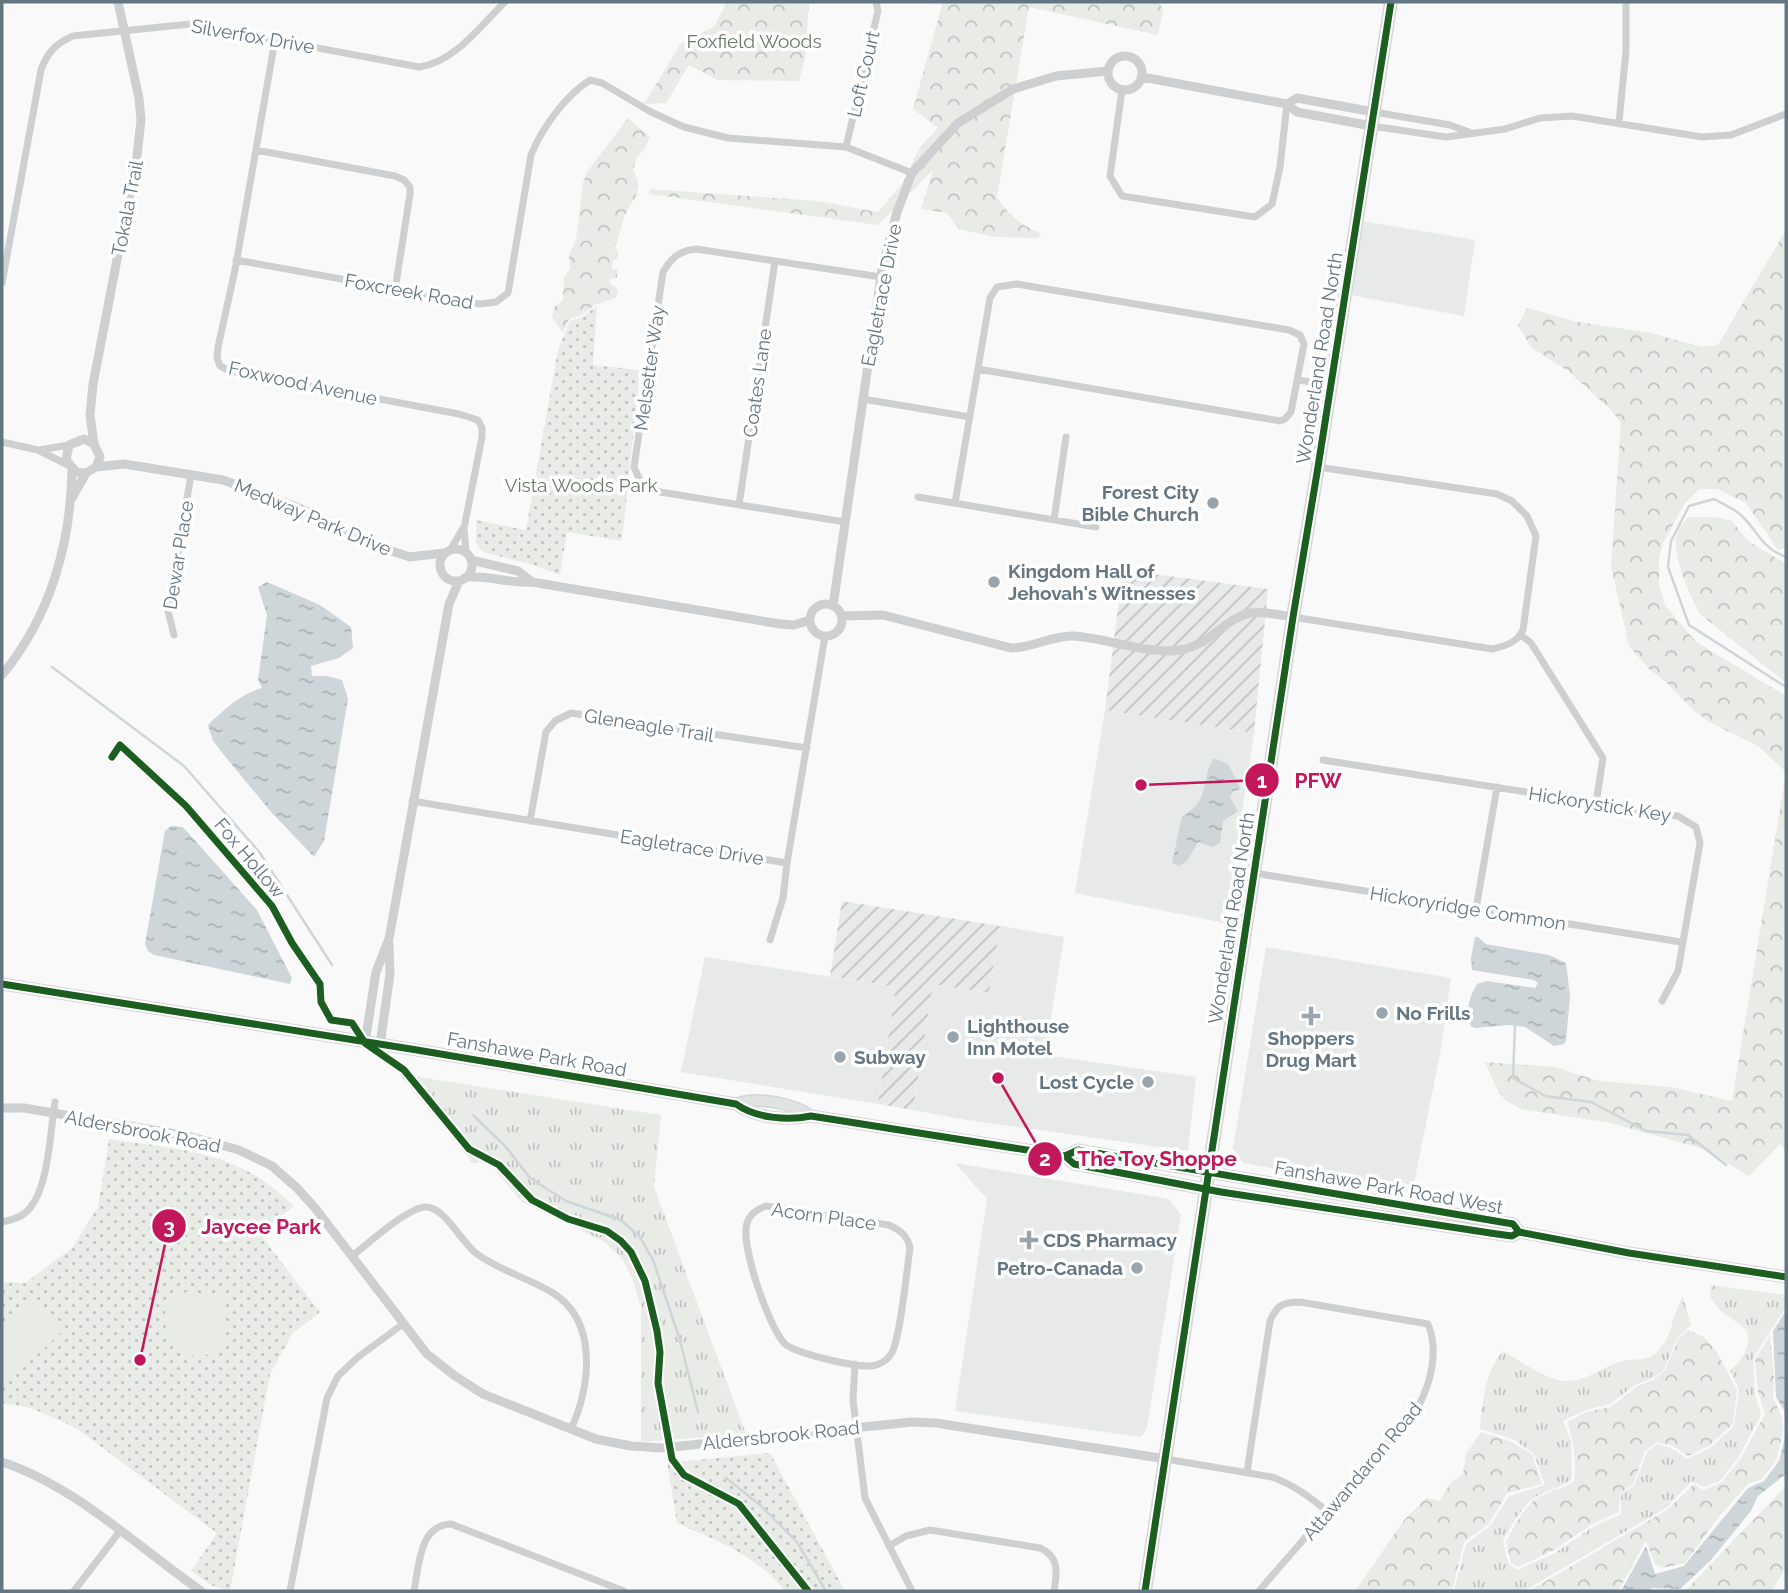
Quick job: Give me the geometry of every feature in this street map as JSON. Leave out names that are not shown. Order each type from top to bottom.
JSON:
[{"type":"main road","name":"Wonderland Road North","points":[[1145,1591],[1293,617],[1391,2]]},
{"type":"main road","name":"Fanshawe Park Road","points":[[2,984],[462,1057],[736,1104],[748,1099],[799,1107],[811,1116],[1065,1156],[1074,1164],[1207,1189]]},
{"type":"main road","name":"Fanshawe Park Road","points":[[1065,1156],[1078,1150],[1209,1172]]},
{"type":"main road","name":"Fanshawe Park Road West","points":[[1209,1172],[1513,1224],[1519,1231],[1629,1252],[1786,1277]]},
{"type":"main road","name":"Fanshawe Park Road West","points":[[1207,1189],[1504,1235],[1512,1236],[1519,1231]]},
{"type":"street","name":"Tokala Trail","points":[[97,448],[90,415],[93,384],[137,156],[141,120],[139,98],[118,2]]},
{"type":"street","name":"Loft Court","points":[[846,147],[878,11],[876,2]]},
{"type":"street","points":[[1619,122],[1626,51],[1626,2]]},
{"type":"street","name":"Silverfox Drive","points":[[2,283],[45,60],[59,43],[73,36],[190,24],[419,67],[428,66],[451,54],[502,3]]},
{"type":"street","name":"Foxwood Avenue","points":[[275,40],[218,347],[217,358],[220,366],[230,371],[459,414],[478,420],[482,437],[464,527],[469,556]]},
{"type":"street","points":[[1128,56],[1141,66],[1142,77],[1136,86],[1122,90],[1111,82],[1108,71],[1113,61],[1128,56]]},
{"type":"street","name":"Eagletrace Drive","points":[[833,606],[881,277],[897,212],[912,173],[958,123],[1013,89],[1056,76],[1108,71]]},
{"type":"street","points":[[1142,77],[1287,104],[1297,112],[1446,137],[1505,129],[1540,118],[1572,116],[1702,137],[1731,135],[1786,114]]},
{"type":"street","name":"Foxcreek Road","points":[[236,260],[480,304],[496,302],[508,293],[531,155],[545,128],[578,89],[590,80],[602,83],[651,113],[684,127],[728,138],[846,147],[912,173]]},
{"type":"street","points":[[1122,90],[1110,176],[1122,195],[1255,217],[1272,204],[1280,167],[1287,104]]},
{"type":"street","points":[[1287,104],[1297,98],[1450,125],[1470,133]]},
{"type":"street","points":[[256,150],[404,180],[410,187],[410,194],[395,290]]},
{"type":"street","name":"Melsetter Way","points":[[845,522],[660,492],[641,483],[634,467],[663,272],[682,251],[696,249],[881,277]]},
{"type":"street","name":"Coates Lane","points":[[739,505],[775,261]]},
{"type":"street","points":[[955,503],[990,298],[998,287],[1009,284],[1289,330],[1300,335],[1304,345],[1291,412],[1280,421],[978,369]]},
{"type":"street","points":[[1298,380],[1331,385]]},
{"type":"street","points":[[863,400],[970,417]]},
{"type":"street","name":"Tokala Trail","points":[[74,442],[90,415]]},
{"type":"street","points":[[1054,520],[1066,437]]},
{"type":"street","points":[[38,450],[89,440],[97,448],[96,467],[86,473],[71,500]]},
{"type":"street","points":[[2,442],[38,450],[86,473]]},
{"type":"street","points":[[2,675],[28,638],[54,583],[71,500],[70,467],[65,455],[74,442]]},
{"type":"street","name":"Medway Park Drive","points":[[97,448],[124,464]]},
{"type":"street","name":"Medway Park Drive","points":[[96,467],[124,464],[242,485],[384,549],[419,557],[443,574]]},
{"type":"street","points":[[842,616],[883,615],[1011,648],[1024,648],[1074,636],[1169,651],[1204,642],[1233,621],[1250,613],[1293,617],[1492,649],[1506,646],[1521,635],[1536,536],[1527,516],[1512,501],[1497,494],[1318,467]]},
{"type":"street","name":"Dewar Place","points":[[174,635],[168,611],[191,475]]},
{"type":"street","points":[[918,497],[1096,527]]},
{"type":"street","name":"Foxwood Avenue","points":[[447,551],[464,527]]},
{"type":"street","points":[[449,604],[440,562],[447,551],[518,571],[532,582]]},
{"type":"street","name":"Medway Park Drive","points":[[419,557],[447,551]]},
{"type":"street","points":[[380,1045],[390,974],[389,939],[412,801],[449,604],[471,569],[469,556]]},
{"type":"street","points":[[443,574],[463,579],[478,576],[516,583],[532,582],[780,624],[794,625],[810,620]]},
{"type":"street","points":[[821,605],[833,606],[842,616],[841,627],[837,632],[825,636],[814,631],[810,620],[815,608],[821,605]]},
{"type":"street","points":[[1521,635],[1531,643],[1603,758],[1596,803]]},
{"type":"street","name":"Eagletrace Drive","points":[[412,801],[787,863],[825,636]]},
{"type":"street","name":"Gleneagle Trail","points":[[530,821],[546,732],[555,721],[571,713],[807,748]]},
{"type":"street","name":"Hickorystick Key","points":[[1323,760],[1678,816],[1696,827],[1700,843],[1676,977],[1662,1001]]},
{"type":"street","points":[[1476,909],[1497,788]]},
{"type":"street","points":[[770,940],[783,898],[787,863]]},
{"type":"street","name":"Hickoryridge Common","points":[[1254,873],[1681,942]]},
{"type":"street","points":[[365,1043],[376,972],[389,939]]},
{"type":"street","points":[[2,1222],[18,1218],[30,1208],[41,1189],[55,1102]]},
{"type":"street","name":"Aldersbrook Road","points":[[2,1108],[23,1108],[188,1136],[239,1150],[272,1167],[296,1188],[352,1256],[426,1354],[483,1394],[614,1444],[662,1448],[856,1427],[912,1422],[936,1423],[1272,1477],[1307,1494],[1328,1512]]},
{"type":"street","points":[[352,1256],[412,1212],[424,1206],[429,1207],[442,1214],[477,1254],[560,1298],[579,1323],[584,1335],[586,1355],[584,1395],[570,1429]]},
{"type":"street","name":"Acorn Place","points":[[761,1207],[889,1225],[904,1235],[910,1248],[895,1346],[891,1355],[881,1363],[867,1366],[855,1364],[802,1353],[782,1340],[747,1253],[747,1222],[761,1207]]},
{"type":"street","name":"Attawandaron Road","points":[[1247,1472],[1270,1321],[1280,1304],[1300,1302],[1428,1324],[1434,1344],[1428,1387],[1422,1400],[1259,1591]]},
{"type":"street","points":[[290,1591],[327,1398],[338,1376],[358,1357],[403,1324]]},
{"type":"street","points":[[855,1364],[853,1400],[865,1498],[912,1591]]},
{"type":"street","points":[[2,1462],[44,1478],[69,1493],[201,1591]]},
{"type":"street","points":[[414,1591],[423,1546],[432,1529],[440,1524],[451,1524],[624,1591]]},
{"type":"street","points":[[889,1546],[906,1536],[930,1530],[1040,1548],[1050,1554],[1057,1564],[1054,1591]]},
{"type":"street","points":[[74,1591],[120,1531]]},
{"type":"shaded area","points":[[1361,221],[1475,240],[1464,316],[1350,295]]},
{"type":"shaded area","points":[[1123,570],[1268,589],[1254,733],[1105,710]]},
{"type":"shaded area","points":[[1105,710],[1254,733],[1225,923],[1075,893]]},
{"type":"shaded area","points":[[842,901],[1000,926],[989,993],[933,984],[913,1110],[878,1104],[896,987],[830,976]]},
{"type":"shaded area","points":[[1000,926],[1064,937],[1045,1055],[1196,1077],[1188,1151],[913,1110],[933,984],[989,993]]},
{"type":"shaded area","points":[[1266,947],[1451,978],[1440,1054],[1412,1193],[1243,1163],[1233,1148]]},
{"type":"shaded area","points":[[705,957],[896,987],[878,1104],[681,1072]]},
{"type":"shaded area","points":[[955,1163],[1169,1199],[1181,1215],[1147,1428],[1141,1437],[955,1411],[987,1199]]},
{"type":"green space","name":"Foxfield Woods","points":[[727,2],[809,2],[805,57],[799,81],[718,80],[689,65],[666,103],[644,104],[681,43],[714,27]]},
{"type":"green space","points":[[943,2],[1159,2],[1163,10],[1158,35],[1029,7],[997,197],[1016,219],[1041,233],[1038,238],[996,237],[959,229],[947,213],[921,209],[933,170],[878,225],[649,194],[650,189],[818,201],[878,212],[902,184],[920,147],[938,128],[913,109]]},
{"type":"green space","points":[[628,118],[650,137],[637,157],[633,170],[638,191],[626,214],[615,248],[618,258],[613,261],[612,269],[618,269],[617,277],[609,280],[609,283],[616,287],[618,292],[616,298],[596,304],[581,315],[569,319],[563,333],[552,317],[554,307],[563,300],[564,277],[570,269],[569,255],[576,240],[583,183],[587,172]]},
{"type":"green space","points":[[1786,230],[1786,548],[1778,550],[1746,503],[1717,489],[1699,489],[1685,503],[1663,543],[1659,557],[1659,584],[1665,605],[1696,642],[1786,696],[1786,772],[1758,746],[1709,722],[1691,708],[1649,669],[1629,646],[1611,566],[1621,423],[1611,410],[1568,371],[1531,347],[1518,326],[1527,308],[1578,322],[1651,333],[1702,347],[1718,345]]},
{"type":"green space","name":"Vista Woods Park","points":[[597,306],[593,365],[640,370],[622,541],[567,532],[560,575],[483,552],[476,543],[476,520],[526,530],[558,350],[570,321],[582,317]]},
{"type":"green space","points":[[1688,517],[1715,517],[1732,521],[1748,541],[1786,564],[1786,683],[1700,614],[1683,576],[1677,554],[1676,537]]},
{"type":"green space","points":[[1786,772],[1786,1150],[1780,1144],[1749,1176],[1703,1149],[1611,1123],[1521,1109],[1505,1100],[1485,1062],[1555,1067],[1599,1081],[1671,1087],[1732,1101]]},
{"type":"green space","points":[[399,1074],[661,1115],[654,1187],[746,1434],[641,1442],[641,1306],[622,1258],[603,1241],[522,1202],[487,1161],[473,1163]]},
{"type":"green space","points":[[109,1139],[182,1150],[235,1165],[257,1176],[294,1206],[259,1233],[320,1312],[292,1334],[270,1374],[230,1591],[211,1585],[191,1571],[217,1533],[76,1428],[31,1408],[2,1403],[2,1285],[8,1282],[25,1283],[72,1248],[98,1207]]},
{"type":"green space","points":[[1711,1285],[1786,1295],[1786,1307],[1753,1358],[1755,1394],[1761,1415],[1738,1458],[1720,1481],[1704,1487],[1692,1481],[1666,1508],[1524,1591],[1454,1591],[1466,1544],[1490,1526],[1509,1496],[1545,1485],[1534,1454],[1513,1439],[1480,1429],[1488,1378],[1503,1351],[1551,1378],[1573,1381],[1616,1363],[1654,1354],[1667,1339],[1683,1297],[1691,1325],[1677,1339],[1664,1369],[1655,1377],[1635,1385],[1610,1404],[1586,1410],[1563,1421],[1571,1441],[1572,1479],[1531,1500],[1513,1522],[1503,1541],[1508,1563],[1517,1570],[1555,1553],[1594,1526],[1621,1514],[1621,1493],[1634,1486],[1647,1452],[1657,1444],[1671,1448],[1687,1459],[1710,1448],[1734,1426],[1739,1390],[1730,1370],[1745,1353],[1747,1330],[1720,1310],[1710,1297]]},
{"type":"green space","points":[[179,1292],[219,1294],[226,1300],[224,1339],[221,1346],[210,1354],[197,1356],[185,1352],[169,1336],[165,1324],[166,1313],[170,1301]]},
{"type":"green space","points":[[33,1295],[64,1330],[7,1382],[2,1377],[2,1324]]},
{"type":"green space","points":[[1688,1330],[1704,1337],[1716,1351],[1737,1390],[1733,1424],[1710,1445],[1688,1456],[1673,1446],[1657,1442],[1645,1451],[1633,1484],[1620,1493],[1619,1512],[1594,1523],[1554,1550],[1518,1567],[1511,1563],[1506,1542],[1524,1512],[1539,1497],[1574,1481],[1574,1451],[1567,1422],[1586,1412],[1611,1407],[1636,1387],[1655,1379],[1665,1370],[1678,1340]]},
{"type":"green space","points":[[1770,1336],[1773,1398],[1782,1417],[1783,1432],[1776,1461],[1761,1480],[1748,1484],[1718,1518],[1685,1563],[1663,1568],[1655,1564],[1646,1541],[1618,1591],[1529,1591],[1667,1510],[1694,1484],[1703,1490],[1721,1483],[1741,1458],[1765,1414],[1758,1392],[1755,1359]]},
{"type":"green space","points":[[1481,1432],[1512,1442],[1532,1454],[1542,1484],[1507,1493],[1489,1524],[1464,1542],[1452,1591],[1355,1591],[1405,1519],[1426,1498],[1440,1501],[1450,1483],[1463,1474],[1466,1454]]},
{"type":"green space","points":[[770,1453],[845,1591],[785,1591],[763,1568],[750,1559],[677,1523],[667,1463]]},
{"type":"green space","points":[[1786,1486],[1786,1567],[1772,1591],[1685,1591]]},
{"type":"water","points":[[267,582],[320,605],[351,627],[353,648],[339,658],[311,666],[312,676],[342,680],[348,699],[324,841],[314,857],[272,813],[228,760],[213,741],[208,725],[239,699],[262,688],[258,680],[267,615],[258,587]]},
{"type":"water","points":[[1214,758],[1228,764],[1241,789],[1234,791],[1230,797],[1238,811],[1223,821],[1220,843],[1213,847],[1198,842],[1187,861],[1179,866],[1172,863],[1182,816],[1198,804]]},
{"type":"water","points":[[171,826],[183,827],[257,910],[292,978],[290,984],[154,955],[148,951],[145,944],[165,831]]},
{"type":"water","points":[[1475,937],[1486,944],[1549,955],[1566,963],[1570,996],[1564,1044],[1554,1046],[1525,1027],[1471,1026],[1469,1004],[1477,984],[1487,981],[1535,988],[1538,983],[1534,980],[1472,970]]},
{"type":"water","points":[[1786,1311],[1786,1433],[1784,1410],[1776,1397],[1773,1331]]},
{"type":"water","points":[[1786,1433],[1786,1474],[1758,1496],[1751,1511],[1710,1561],[1680,1589],[1621,1591],[1646,1546],[1655,1574],[1684,1566],[1748,1488],[1764,1481],[1779,1461]]},
{"type":"waterway","points":[[1786,557],[1766,545],[1739,513],[1714,499],[1689,506],[1671,541],[1668,567],[1689,625],[1786,687]]},
{"type":"waterway","points":[[52,667],[184,766],[260,853],[332,965]]},
{"type":"waterway","points":[[1515,1025],[1513,1078],[1545,1096],[1591,1102],[1646,1131],[1688,1135],[1726,1165]]},
{"type":"waterway","points":[[473,1115],[506,1147],[530,1178],[566,1201],[621,1220],[640,1237],[653,1260],[679,1337],[698,1412]]},
{"type":"waterway","points":[[726,1478],[760,1505],[797,1542],[826,1591]]},
{"type":"cycle path","points":[[1145,1591],[1293,617],[1391,2]]},
{"type":"cycle path","name":"Fox Hollow","points":[[112,757],[120,745],[186,806],[272,906],[292,943],[320,984],[321,1002],[331,1020],[352,1023],[365,1043],[404,1070],[469,1149],[499,1165],[532,1200],[568,1219],[607,1231],[631,1252],[645,1281],[657,1331],[660,1352],[658,1383],[672,1459],[684,1475],[739,1504],[808,1591]]},
{"type":"cycle path","points":[[2,984],[736,1104],[772,1117],[811,1116],[1065,1156],[1078,1150],[1513,1224],[1519,1232]]},
{"type":"cycle path","points":[[1065,1156],[1074,1164],[1221,1192],[1497,1234],[1512,1236],[1519,1232],[1629,1253],[1786,1277]]},
{"type":"place","name":"Forest City Bible Church","points":[[1213,503]]},
{"type":"place","name":"Kingdom Hall of Jehovah's Witnesses","points":[[994,582]]},
{"type":"place","name":"PFW","points":[[1141,785]]},
{"type":"place","name":"No Frills","points":[[1382,1013]]},
{"type":"place","name":"Shoppers Drug Mart","points":[[1311,1016]]},
{"type":"place","name":"Lighthouse Inn Motel","points":[[953,1037]]},
{"type":"place","name":"Subway","points":[[840,1057]]},
{"type":"place","name":"The Toy Shoppe","points":[[998,1078]]},
{"type":"place","name":"Lost Cycle","points":[[1148,1082]]},
{"type":"place","name":"CDS Pharmacy","points":[[1029,1240]]},
{"type":"place","name":"Petro-Canada","points":[[1137,1268]]},
{"type":"place","name":"Jaycee Park","points":[[140,1360]]}]
